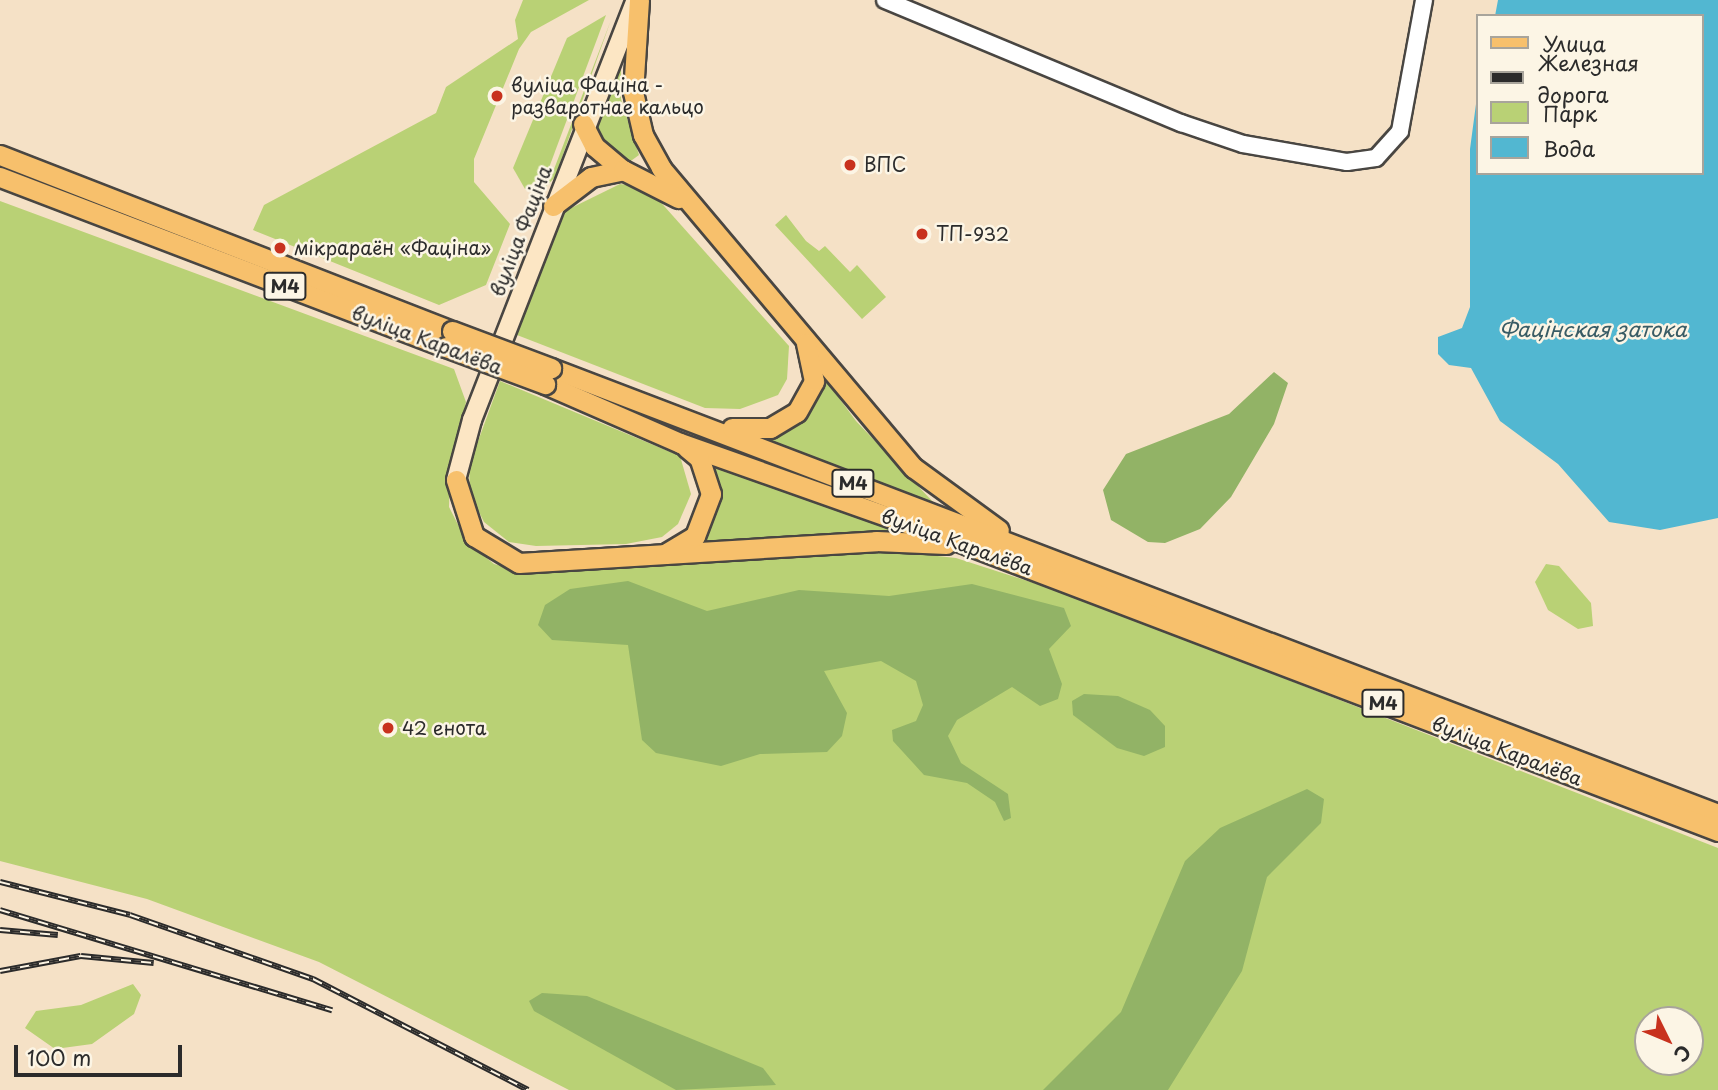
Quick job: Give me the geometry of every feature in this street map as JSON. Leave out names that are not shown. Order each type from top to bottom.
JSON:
[{"type":"main road","name":"вуліца Фаціна","points":[[456,480],[472,420],[583,124],[638,0]]},
{"type":"main road","points":[[638,0],[634,92],[643,135],[686,203],[800,330],[915,468],[1020,546]]},
{"type":"main road","points":[[583,124],[594,146],[623,170],[686,203]]},
{"type":"main road","points":[[0,142],[40,170]]},
{"type":"main road","name":"М4","points":[[0,155],[40,170]]},
{"type":"main road","name":"вуліца Каралёва","points":[[40,170],[449,339]]},
{"type":"main road","points":[[553,206],[591,177],[623,170]]},
{"type":"main road","name":"вуліца Каралёва","points":[[0,177],[548,376],[686,419],[1718,814]]},
{"type":"main road","points":[[686,419],[751,432],[797,412],[814,381],[800,330]]},
{"type":"main road","name":"вуліца Каралёва","points":[[548,376],[680,443],[968,545],[1718,831]]},
{"type":"main road","points":[[657,557],[695,536],[710,494],[699,458],[680,443]]},
{"type":"main road","points":[[456,480],[467,524],[502,557],[551,564],[877,541],[968,545]]},
{"type":"street","points":[[885,0],[1076,83],[1243,144],[1347,162],[1376,158],[1401,131],[1424,0]]},
{"type":"green space","points":[[523,0],[589,0],[531,32],[519,49],[474,159],[474,182],[510,224],[486,285],[439,305],[253,230],[264,205],[436,113],[446,87],[518,39],[515,20]]},
{"type":"green space","points":[[606,15],[547,173],[525,189],[513,168],[567,38]]},
{"type":"green space","points":[[611,20],[555,177],[543,190],[531,190],[551,177]]},
{"type":"green space","points":[[621,62],[621,99],[639,155],[628,163],[599,142],[595,128]]},
{"type":"green space","points":[[620,184],[648,188],[789,346],[787,379],[778,395],[740,409],[705,408],[517,335],[565,211]]},
{"type":"green space","points":[[0,201],[454,369],[466,402],[450,469],[449,507],[467,542],[494,564],[512,569],[881,550],[956,558],[1071,595],[1718,848],[1718,1090],[569,1090],[319,962],[147,899],[0,861]]},
{"type":"green space","points":[[786,215],[806,241],[819,251],[825,246],[850,272],[857,265],[886,297],[862,319],[775,225]]},
{"type":"green space","points":[[819,371],[856,421],[935,504],[762,441],[790,426]]},
{"type":"green space","points":[[1274,372],[1288,383],[1274,424],[1231,497],[1200,529],[1165,543],[1148,542],[1111,520],[1103,490],[1126,454],[1229,414]]},
{"type":"green space","points":[[500,381],[680,456],[691,494],[678,524],[662,537],[626,544],[536,546],[509,542],[484,522],[470,494],[469,466]]},
{"type":"green space","points":[[724,465],[913,533],[692,545],[713,470]]},
{"type":"green space","points":[[1546,564],[1559,566],[1591,603],[1593,626],[1578,629],[1548,610],[1535,582]]},
{"type":"green space","points":[[628,581],[707,611],[799,590],[889,596],[972,584],[1064,608],[1071,626],[1049,649],[1062,684],[1058,699],[1040,706],[1012,687],[957,720],[948,736],[961,763],[1008,794],[1011,818],[1004,821],[995,802],[967,783],[924,775],[893,741],[892,730],[916,721],[923,705],[916,681],[881,661],[824,671],[847,713],[842,736],[827,752],[760,754],[721,766],[656,753],[642,740],[628,645],[552,640],[538,625],[545,605],[570,589]]},
{"type":"green space","points":[[1084,694],[1118,696],[1150,710],[1165,726],[1165,747],[1144,756],[1117,748],[1073,715],[1072,701]]},
{"type":"green space","points":[[1307,789],[1324,799],[1321,823],[1267,877],[1242,971],[1168,1090],[1043,1090],[1121,1012],[1185,861],[1220,828]]},
{"type":"green space","points":[[133,984],[141,995],[134,1014],[92,1044],[55,1049],[25,1028],[36,1011],[81,1005]]},
{"type":"green space","points":[[542,993],[587,996],[763,1068],[776,1085],[676,1090],[534,1011],[529,1001]]},
{"type":"water","name":"Фацінская затока","points":[[1498,0],[1718,0],[1718,518],[1660,530],[1609,522],[1558,464],[1500,421],[1471,368],[1449,365],[1438,354],[1438,337],[1462,328],[1470,307],[1470,149],[1476,104],[1476,175],[1704,175],[1704,14],[1495,14]]},
{"type":"railway","points":[[0,882],[130,915],[313,979],[528,1090]]},
{"type":"railway","points":[[0,910],[332,1010]]},
{"type":"railway","points":[[0,930],[58,935]]},
{"type":"railway","points":[[0,971],[81,956],[154,963]]},
{"type":"place","name":"вуліца Фаціна - разваротнае кальцо","points":[[497,96]]},
{"type":"place","name":"ВПС","points":[[850,165]]},
{"type":"place","name":"ТП-932","points":[[922,234]]},
{"type":"place","name":"мікрараён «Фаціна»","points":[[280,248]]},
{"type":"place","name":"42 енота","points":[[388,728]]}]
